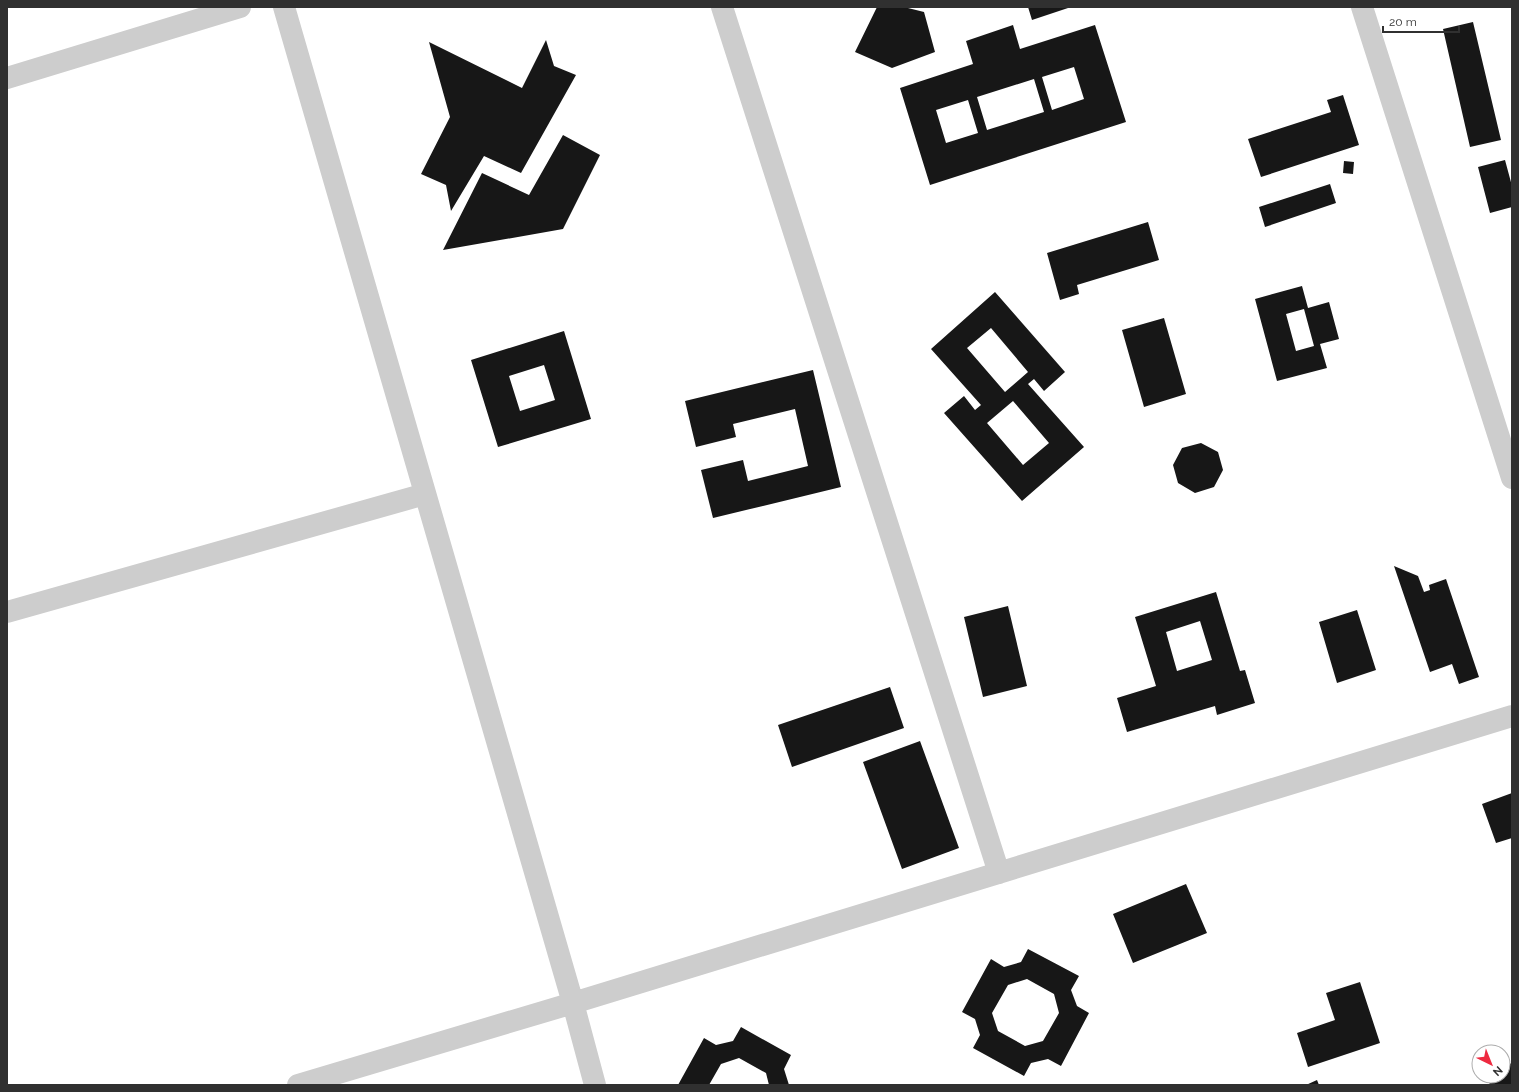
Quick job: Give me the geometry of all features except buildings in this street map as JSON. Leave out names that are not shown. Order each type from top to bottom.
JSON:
[{"type":"street","points":[[7,78],[240,7]]},
{"type":"street","points":[[284,7],[572,1003],[594,1085]]},
{"type":"street","points":[[722,7],[999,873]]},
{"type":"street","points":[[1362,7],[1512,478]]},
{"type":"street","points":[[7,612],[425,494]]},
{"type":"street","points":[[298,1085],[572,1003],[1512,716]]}]
